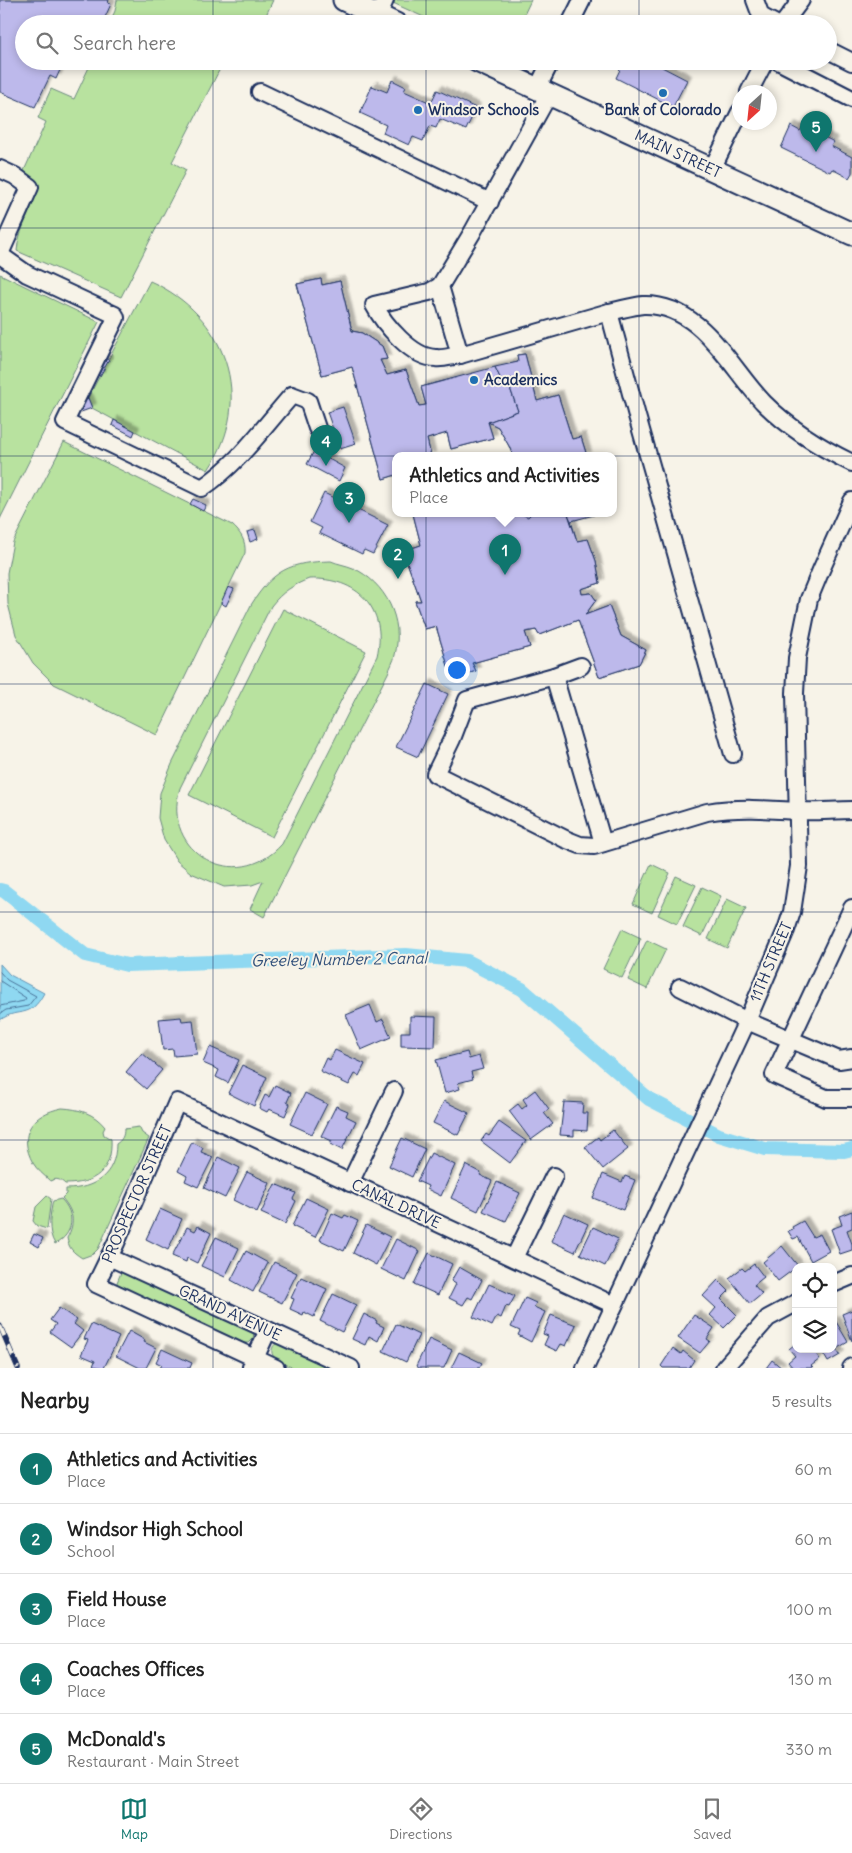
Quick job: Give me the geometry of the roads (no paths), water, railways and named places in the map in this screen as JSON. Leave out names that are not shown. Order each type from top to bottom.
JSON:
[{"type":"main road","points":[[344,0],[386,13]]},
{"type":"main road","name":"MAIN STREET","points":[[497,70],[852,234]]},
{"type":"street","points":[[574,15],[582,0]]},
{"type":"street","points":[[755,0],[760,15]]},
{"type":"street","points":[[790,15],[801,0]]},
{"type":"street","points":[[837,54],[852,62]]},
{"type":"street","points":[[549,70],[543,91],[490,202],[440,286],[429,292],[374,305],[382,320],[406,343],[424,356],[435,358],[460,355],[609,312],[643,305],[670,310],[695,323],[779,418],[815,444],[852,463]]},
{"type":"street","points":[[752,85],[760,70]]},
{"type":"street","points":[[796,70],[852,99]]},
{"type":"street","points":[[260,92],[490,202]]},
{"type":"street","points":[[712,169],[732,128]]},
{"type":"street","points":[[0,169],[16,176],[30,187],[0,254],[27,274],[115,315],[116,318],[65,422],[202,488],[218,477],[241,455],[292,395],[308,401],[317,428]]},
{"type":"street","points":[[440,286],[460,355]]},
{"type":"street","points":[[609,312],[734,754]]},
{"type":"street","name":"11TH STREET","points":[[585,1368],[747,1021],[792,912],[799,866],[795,693],[797,658],[809,599],[852,501]]},
{"type":"street","points":[[581,666],[554,676],[468,700],[452,739],[434,774],[572,842],[594,846],[707,812],[721,810],[771,808],[798,811],[852,810]]},
{"type":"street","points":[[554,676],[603,843]]},
{"type":"street","points":[[852,908],[774,1075],[826,1098],[852,1098]]},
{"type":"street","points":[[680,988],[747,1021],[838,1060],[852,1058]]},
{"type":"street","points":[[350,1183],[394,1091]]},
{"type":"street","name":"CANAL DRIVE","points":[[177,1102],[614,1305]]},
{"type":"street","name":"PROSPECTOR STREET","points":[[96,1284],[177,1102]]},
{"type":"street","points":[[514,1258],[554,1176]]},
{"type":"street","name":"GRAND AVENUE","points":[[109,1257],[351,1368]]},
{"type":"street","points":[[837,1282],[852,1276]]},
{"type":"street","name":"GRAND AVENUE","points":[[96,1284],[253,1363],[276,1368]]},
{"type":"street","points":[[724,1368],[768,1318],[792,1306]]},
{"type":"street","points":[[253,1363],[268,1330]]},
{"type":"water","points":[[0,964],[10,975],[44,993],[34,1007],[0,1020]]},
{"type":"waterway","name":"Greeley Number 2 Canal","points":[[0,890],[4,891],[85,955],[127,965],[406,955],[467,961],[522,989],[649,1099],[719,1135],[765,1149],[844,1151],[852,1149]]},
{"type":"railway","points":[[0,1326],[18,1368]]},
{"type":"place","name":"Bank of Colorado","points":[[663,93]]},
{"type":"place","name":"Windsor Schools","points":[[418,110]]},
{"type":"place","name":"McDonald's","points":[[816,152]]},
{"type":"place","name":"Academics","points":[[474,380]]},
{"type":"place","name":"Coaches Offices","points":[[326,466]]},
{"type":"place","name":"Field House","points":[[349,523]]},
{"type":"place","name":"Athletics and Activities","points":[[505,575]]},
{"type":"place","name":"Windsor High School","points":[[398,579]]}]
